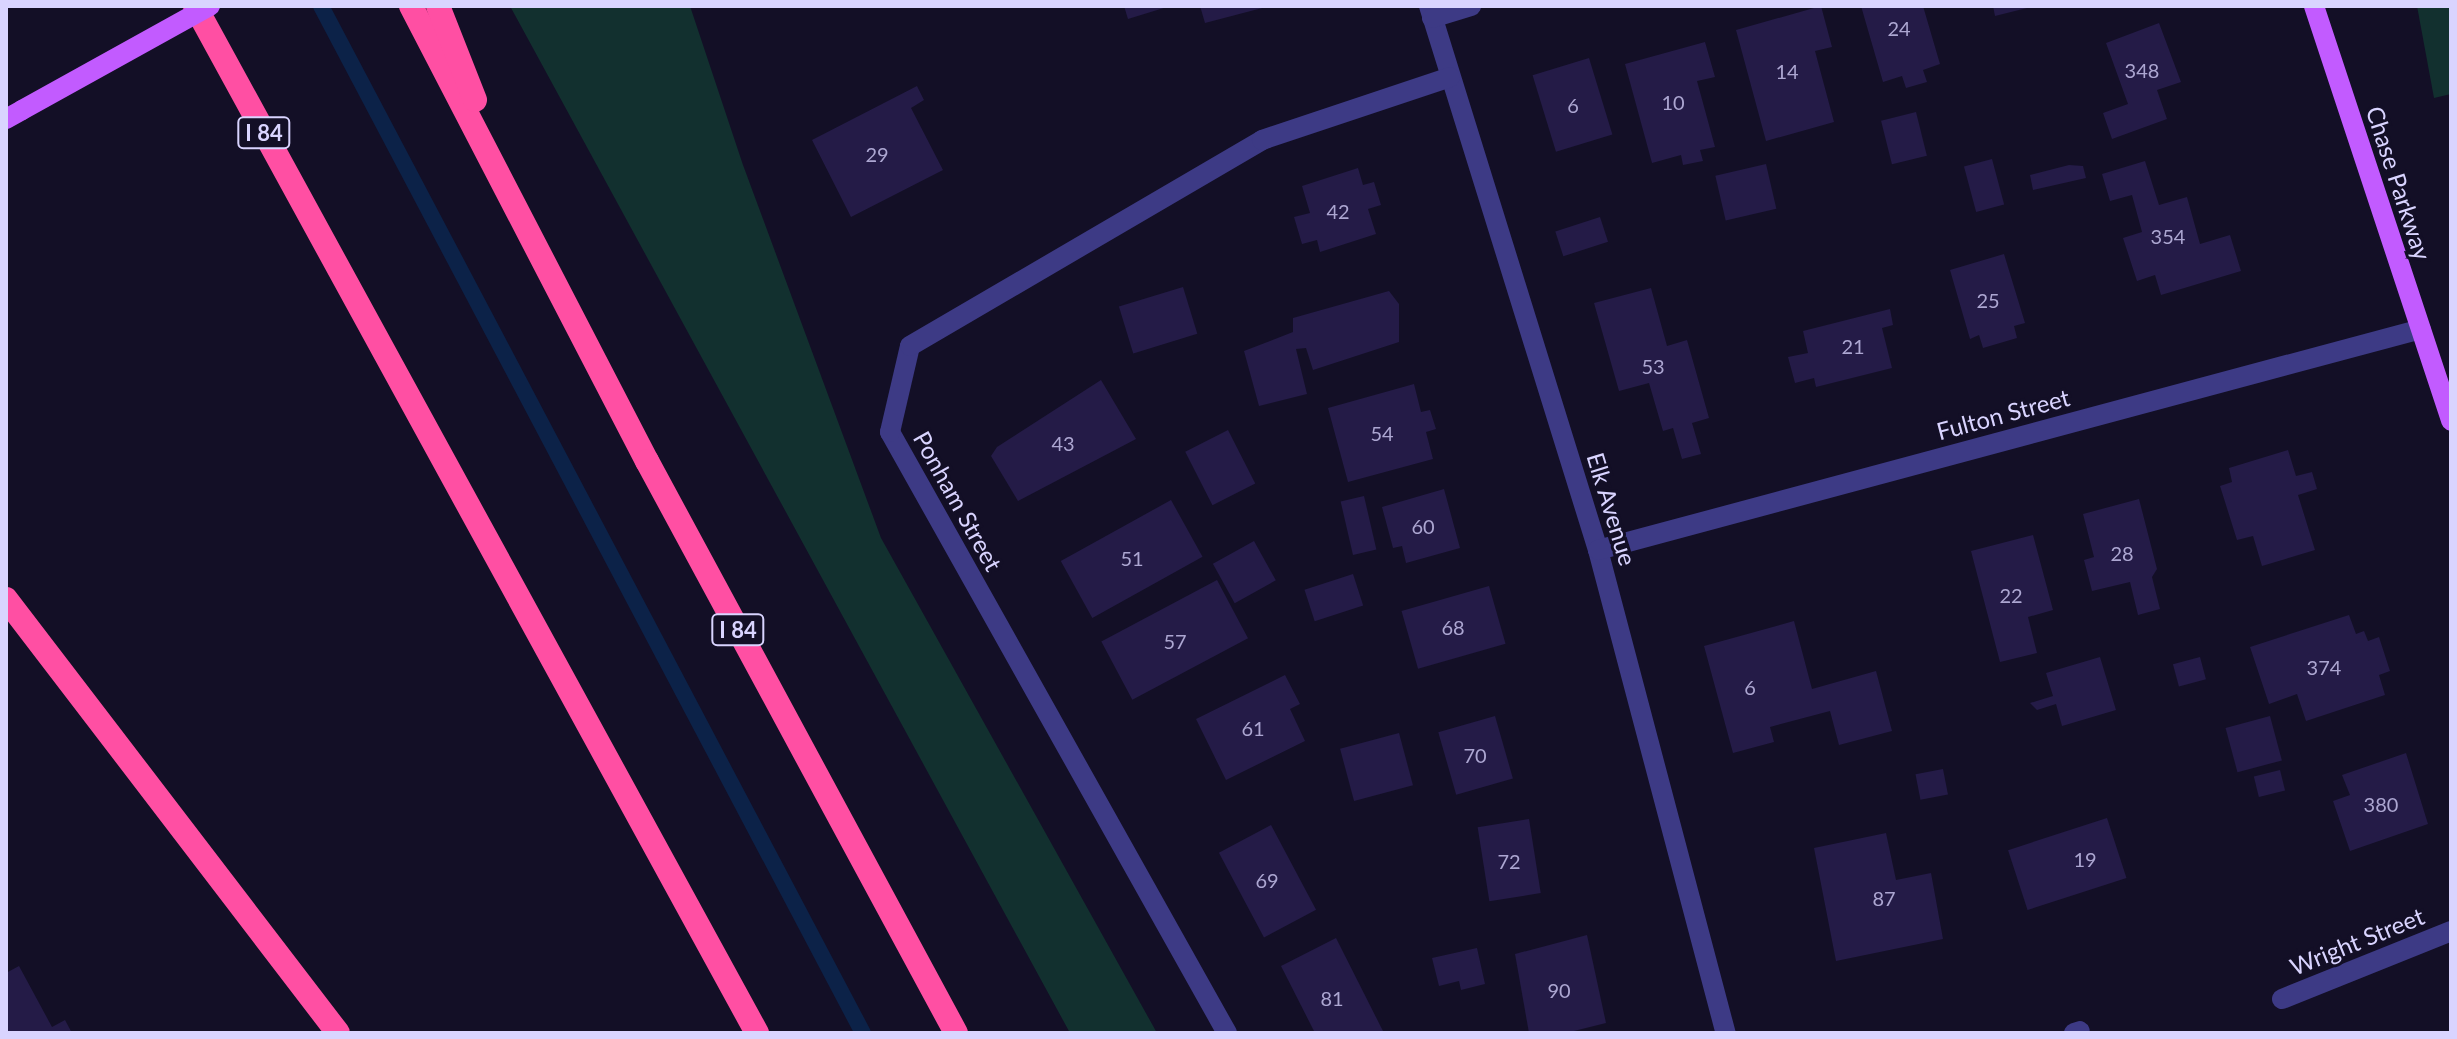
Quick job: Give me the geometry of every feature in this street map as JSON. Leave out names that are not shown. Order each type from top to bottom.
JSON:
[{"type":"highway","points":[[178,6],[333,259]]},
{"type":"highway","name":"I 84","points":[[195,6],[755,1033]]},
{"type":"highway","name":"I 84","points":[[411,6],[524,225],[956,1033]]},
{"type":"highway","points":[[438,6],[524,225]]},
{"type":"highway","points":[[6,599],[338,1033]]},
{"type":"main road","points":[[14,114],[210,6]]},
{"type":"main road","name":"Chase Parkway","points":[[2314,6],[2451,421]]},
{"type":"street","points":[[1430,12],[1471,6]]},
{"type":"street","name":"Elk Avenue","points":[[1430,12],[1598,550],[1726,1033]]},
{"type":"street","name":"Ponham Street","points":[[1227,1033],[890,432],[910,346],[1262,140],[1450,77]]},
{"type":"street","name":"Fulton Street","points":[[1598,550],[2421,329]]},
{"type":"street","name":"Wright Street","points":[[2282,999],[2451,931]]},
{"type":"green space","points":[[510,6],[690,6],[743,165],[881,538],[1157,1033],[1070,1033]]},
{"type":"green space","points":[[2417,6],[2451,6],[2451,94],[2434,98]]},
{"type":"building","points":[[1124,6],[1167,6],[1167,7],[1128,19]]},
{"type":"building","points":[[1200,6],[1266,6],[1266,7],[1205,23]]},
{"type":"building","points":[[1821,6],[1832,47],[1815,51],[1834,122],[1766,141],[1736,30]]},
{"type":"building","points":[[1861,6],[1923,6],[1940,64],[1923,70],[1927,82],[1906,88],[1902,76],[1883,82]]},
{"type":"building","points":[[1993,6],[2031,6],[2031,7],[1995,16]]},
{"type":"building","points":[[2159,23],[2181,82],[2157,90],[2167,119],[2112,139],[2103,113],[2128,104],[2106,43]]},
{"type":"building","points":[[1705,42],[1715,77],[1697,81],[1715,147],[1700,150],[1703,161],[1683,165],[1681,155],[1652,163],[1625,64]]},
{"type":"building","points":[[1589,58],[1612,135],[1556,152],[1533,75]]},
{"type":"building","points":[[917,86],[924,100],[911,108],[943,170],[851,217],[812,140]]},
{"type":"building","points":[[1916,112],[1927,156],[1892,164],[1881,121]]},
{"type":"building","points":[[1992,159],[2004,204],[1976,212],[1964,167]]},
{"type":"building","points":[[2145,161],[2159,205],[2187,197],[2200,244],[2230,235],[2241,271],[2161,295],[2155,275],[2137,281],[2123,238],[2142,232],[2132,195],[2110,201],[2102,174]]},
{"type":"building","points":[[1766,164],[1776,209],[1726,221],[1715,176]]},
{"type":"building","points":[[2069,165],[2083,166],[2086,178],[2033,190],[2030,175]]},
{"type":"building","points":[[1358,168],[1363,185],[1374,182],[1381,205],[1368,209],[1376,234],[1320,252],[1317,240],[1302,244],[1294,217],[1310,213],[1302,186]]},
{"type":"building","points":[[1600,217],[1608,242],[1563,256],[1555,232]]},
{"type":"building","points":[[2004,254],[2025,323],[2014,326],[2017,338],[1983,348],[1979,335],[1970,339],[1950,270]]},
{"type":"building","points":[[1183,287],[1197,334],[1133,353],[1119,307]]},
{"type":"building","points":[[1651,288],[1667,346],[1687,340],[1709,418],[1692,423],[1701,454],[1682,459],[1673,428],[1663,431],[1649,383],[1619,391],[1594,303]]},
{"type":"building","points":[[1389,291],[1399,304],[1399,342],[1313,370],[1306,348],[1296,349],[1307,394],[1259,406],[1244,351],[1293,332],[1293,318]]},
{"type":"building","points":[[1890,309],[1893,325],[1882,328],[1892,368],[1816,387],[1814,378],[1795,383],[1788,357],[1808,353],[1803,331]]},
{"type":"building","points":[[1101,380],[1136,439],[1018,501],[991,456],[997,447]]},
{"type":"building","points":[[1414,384],[1421,412],[1430,410],[1436,429],[1426,432],[1433,459],[1348,482],[1328,408]]},
{"type":"building","points":[[1228,430],[1255,483],[1212,505],[1185,452]]},
{"type":"building","points":[[2288,450],[2296,476],[2312,472],[2317,489],[2298,495],[2315,550],[2262,566],[2253,536],[2237,540],[2220,486],[2232,482],[2229,468]]},
{"type":"building","points":[[1444,489],[1460,548],[1406,563],[1402,546],[1393,548],[1382,507]]},
{"type":"building","points":[[1364,496],[1376,550],[1353,555],[1341,501]]},
{"type":"building","points":[[2139,499],[2157,569],[2152,577],[2160,609],[2138,615],[2130,582],[2092,591],[2084,560],[2094,557],[2083,514]]},
{"type":"building","points":[[1171,500],[1203,557],[1092,618],[1061,561]]},
{"type":"building","points":[[2033,535],[2053,610],[2028,617],[2037,653],[2000,662],[1971,551]]},
{"type":"building","points":[[1254,541],[1276,580],[1235,603],[1213,564]]},
{"type":"building","points":[[1353,574],[1363,605],[1315,621],[1304,590]]},
{"type":"building","points":[[1217,580],[1248,638],[1132,700],[1101,642]]},
{"type":"building","points":[[1489,586],[1506,644],[1418,669],[1402,611]]},
{"type":"building","points":[[2349,615],[2356,634],[2364,631],[2368,641],[2379,637],[2390,671],[2379,675],[2385,695],[2306,721],[2297,694],[2269,704],[2250,647]]},
{"type":"building","points":[[1794,621],[1812,689],[1876,671],[1892,731],[1839,745],[1830,711],[1770,727],[1774,742],[1733,753],[1704,646]]},
{"type":"building","points":[[2100,657],[2116,710],[2062,726],[2056,704],[2037,710],[2030,703],[2053,696],[2046,673]]},
{"type":"building","points":[[2200,657],[2206,679],[2179,686],[2173,664]]},
{"type":"building","points":[[1285,675],[1300,704],[1290,709],[1305,741],[1226,780],[1196,719]]},
{"type":"building","points":[[1495,716],[1513,778],[1456,795],[1438,732]]},
{"type":"building","points":[[2270,716],[2282,760],[2237,772],[2226,728]]},
{"type":"building","points":[[1399,733],[1413,785],[1354,801],[1340,749]]},
{"type":"building","points":[[2406,753],[2428,824],[2350,851],[2333,801],[2350,795],[2342,775]]},
{"type":"building","points":[[1943,769],[1948,795],[1920,800],[1916,774]]},
{"type":"building","points":[[2280,770],[2285,790],[2259,797],[2254,777]]},
{"type":"building","points":[[2107,818],[2126,878],[2028,910],[2008,850]]},
{"type":"building","points":[[1529,819],[1541,893],[1489,901],[1478,827]]},
{"type":"building","points":[[1271,825],[1316,910],[1264,937],[1219,853]]},
{"type":"building","points":[[1886,833],[1896,880],[1931,873],[1943,939],[1836,961],[1814,848]]},
{"type":"building","points":[[1587,935],[1606,1023],[1566,1033],[1529,1033],[1515,954]]},
{"type":"building","points":[[1336,938],[1384,1033],[1315,1033],[1281,966]]},
{"type":"building","points":[[1477,948],[1485,984],[1461,990],[1459,981],[1439,986],[1432,958]]},
{"type":"building","points":[[19,966],[52,1027],[65,1020],[72,1033],[6,1033],[6,973]]},
{"type":"waterway","points":[[321,6],[863,1033]]}]
